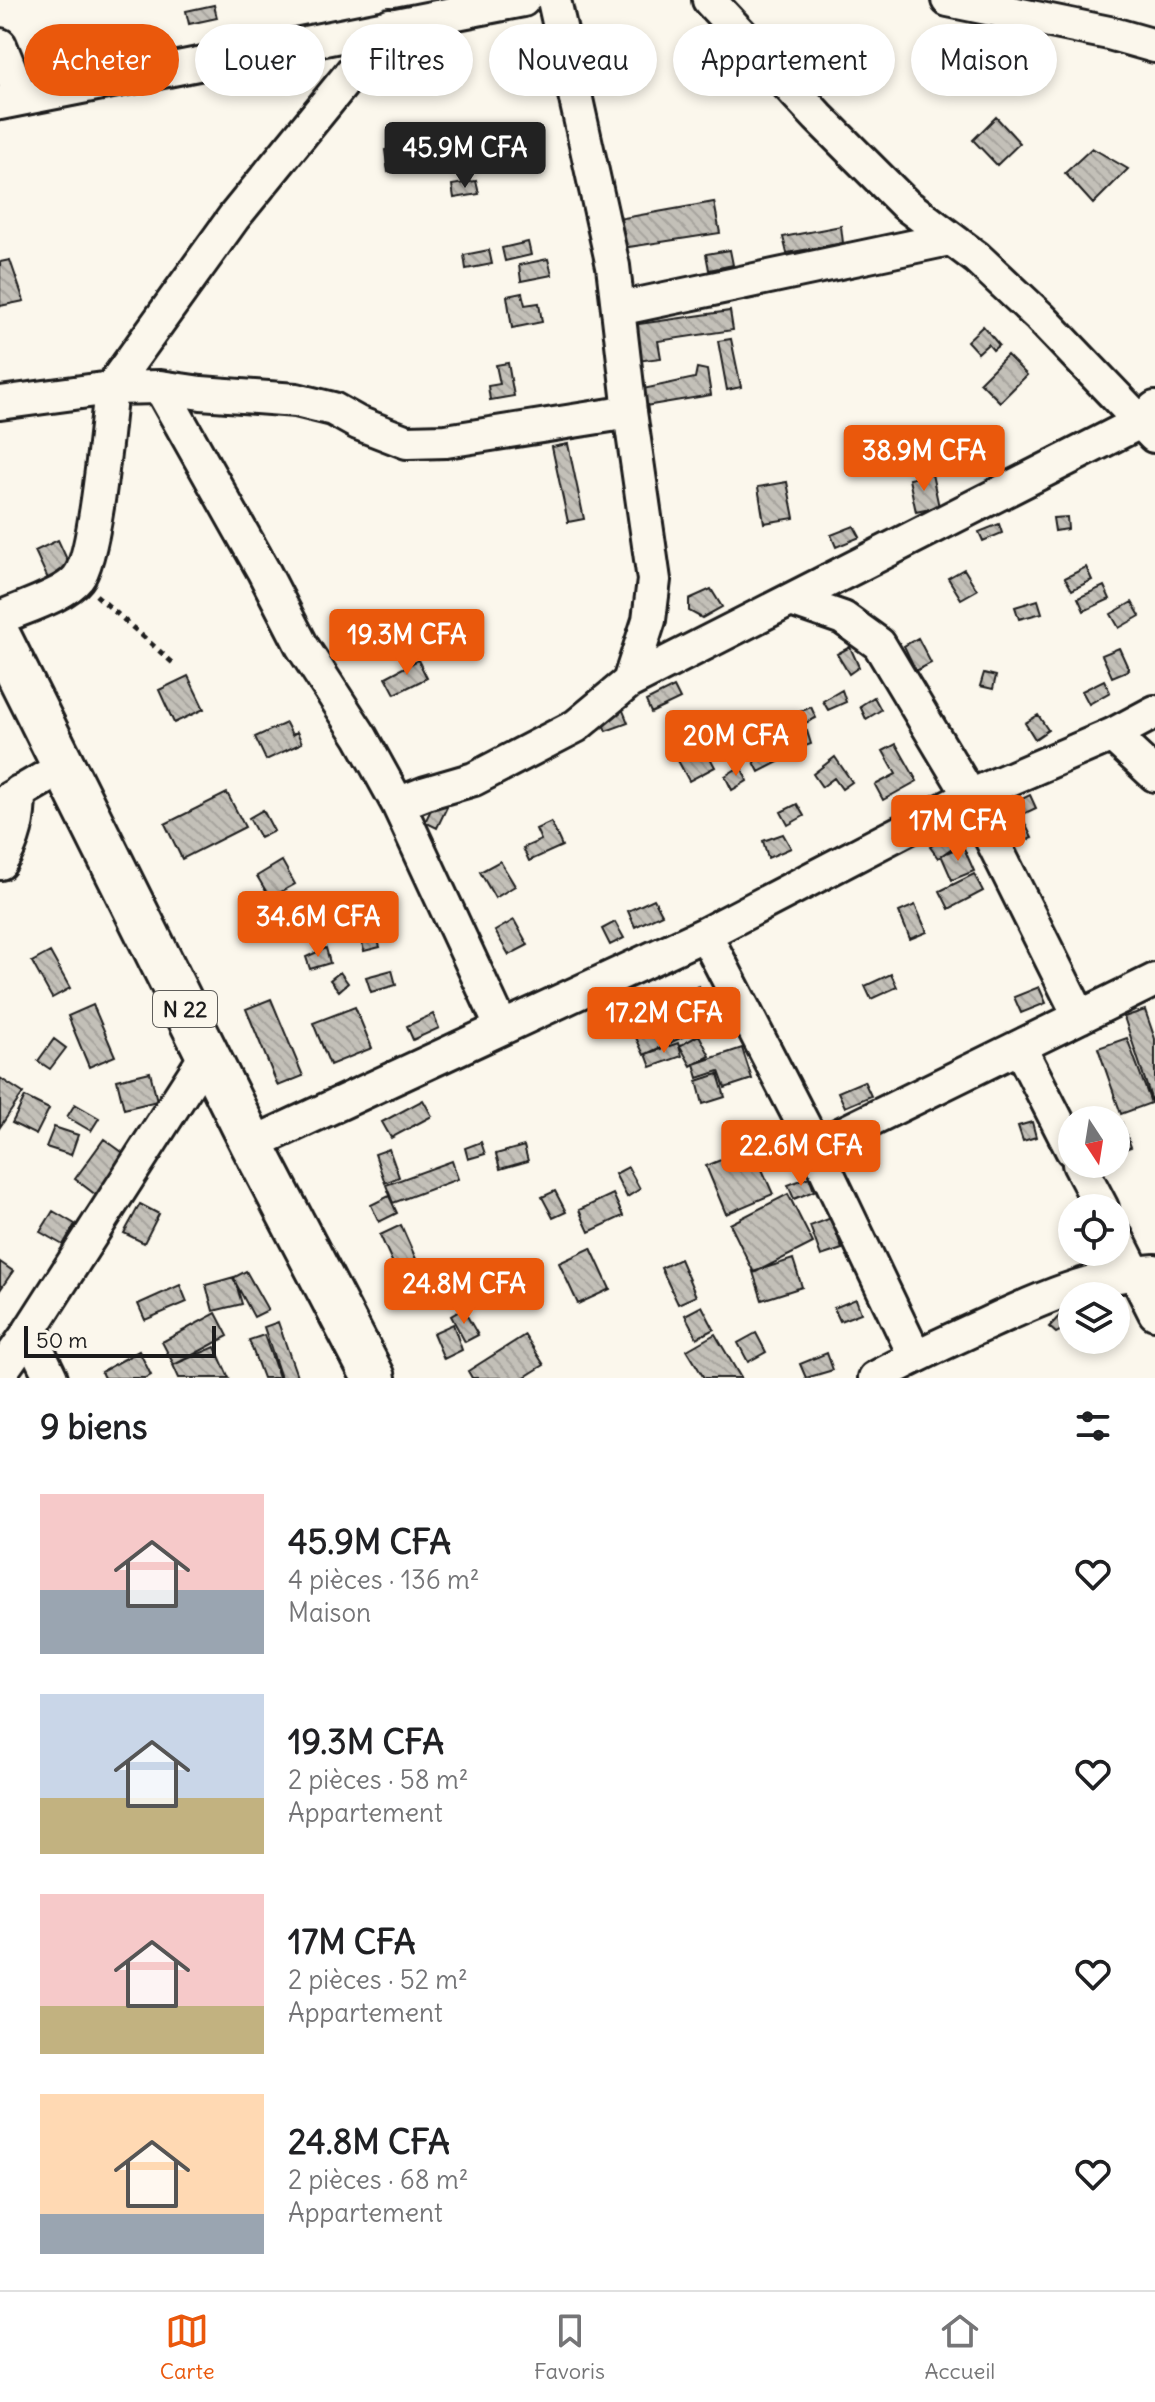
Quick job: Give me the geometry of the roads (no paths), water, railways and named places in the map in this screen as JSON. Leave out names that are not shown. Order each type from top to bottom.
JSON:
[{"type":"main road","name":"N 22","points":[[0,638],[252,1144],[374,1378]]},
{"type":"street","points":[[394,24],[478,4],[523,0]]},
{"type":"street","points":[[554,0],[613,266],[654,580],[649,620],[629,682]]},
{"type":"street","points":[[398,804],[474,779],[576,726],[629,682],[1150,422],[977,258],[894,194],[709,0]]},
{"type":"street","points":[[948,0],[1109,33],[1155,46]]},
{"type":"street","points":[[0,45],[10,100],[341,35]]},
{"type":"street","points":[[0,618],[61,591],[78,579],[87,560],[111,388],[234,217],[341,85]]},
{"type":"street","points":[[618,309],[949,239]]},
{"type":"street","points":[[0,403],[111,388],[160,387],[296,400],[333,409],[358,423],[407,442],[446,441],[630,412]]},
{"type":"street","points":[[160,387],[302,646],[361,737],[398,804],[502,1028]]},
{"type":"street","points":[[791,600],[843,618],[879,644],[970,796],[1080,1017]]},
{"type":"street","points":[[252,1144],[705,934],[970,796],[1112,735],[1155,712]]},
{"type":"street","points":[[1112,735],[1155,775]]},
{"type":"street","points":[[0,863],[9,850],[19,820],[10,798],[65,766]]},
{"type":"street","points":[[705,934],[815,1147],[915,1356]]},
{"type":"street","points":[[815,1147],[1155,980]]},
{"type":"street","points":[[1020,1048],[1058,1123]]},
{"type":"street","points":[[0,1373],[207,1054]]},
{"type":"street","points":[[1130,1253],[1145,1272],[1155,1313]]},
{"type":"street","points":[[875,1378],[915,1356],[1055,1293],[1145,1272]]},
{"type":"street","points":[[29,1332],[51,1378]]}]
